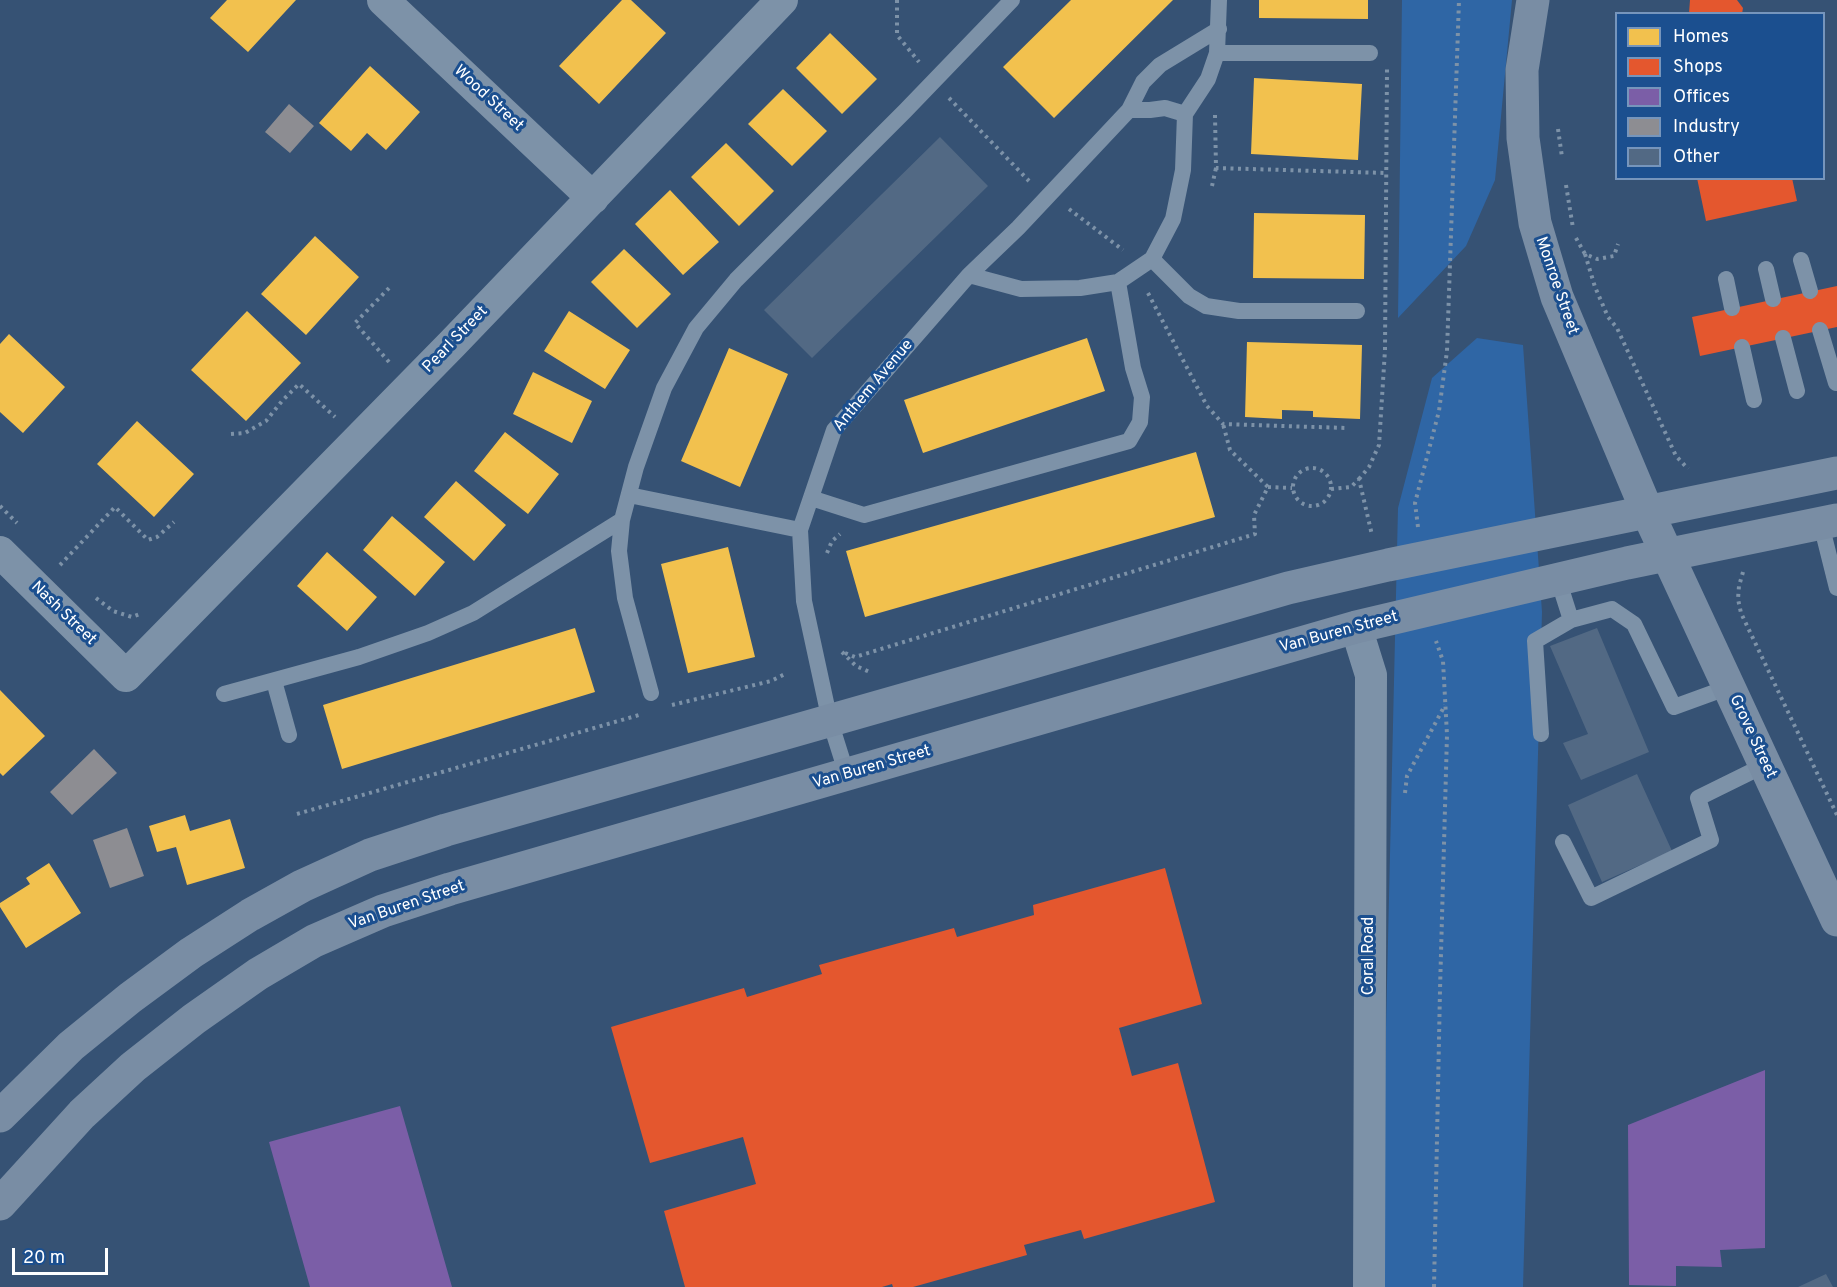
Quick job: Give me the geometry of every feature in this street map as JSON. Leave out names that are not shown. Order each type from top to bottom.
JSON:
[{"type":"main road","name":"Monroe Street","points":[[1533,0],[1522,70],[1523,138],[1535,223],[1557,297],[1667,554]]},
{"type":"main road","points":[[0,1116],[71,1046],[191,953],[250,915],[302,886],[370,855],[446,830],[1288,588],[1837,473]]},
{"type":"main road","name":"Van Buren Street","points":[[0,1203],[82,1114],[133,1067],[194,1019],[258,974],[314,941],[383,911],[450,889],[1356,627],[1667,554],[1829,522]]},
{"type":"main road","name":"Grove Street","points":[[1667,554],[1837,920]]},
{"type":"street","name":"Wood Street","points":[[384,0],[593,198]]},
{"type":"street","name":"Pearl Street","points":[[126,676],[593,198],[782,0]]},
{"type":"street","name":"Nash Street","points":[[0,552],[126,676]]},
{"type":"street","name":"Coral Road","points":[[1356,627],[1371,675],[1369,1287]]},
{"type":"lane","points":[[651,693],[625,598],[619,551],[622,520],[636,467],[664,388],[696,328],[736,280],[1012,0]]},
{"type":"lane","points":[[969,275],[1021,289],[1080,288],[1118,282],[1152,259],[1173,219],[1183,170],[1185,114],[1208,79],[1217,53],[1219,0]]},
{"type":"lane","name":"Anthem Avenue","points":[[847,775],[830,721],[804,601],[800,530],[834,430],[969,275],[1129,110],[1143,82],[1160,65],[1219,29]]},
{"type":"lane","points":[[1217,53],[1370,53]]},
{"type":"lane","points":[[1129,110],[1165,108],[1185,114]]},
{"type":"lane","points":[[1152,259],[1189,296],[1206,306],[1239,311],[1356,311]]},
{"type":"lane","points":[[1801,260],[1810,291]]},
{"type":"lane","points":[[1766,269],[1773,299]]},
{"type":"lane","points":[[1726,279],[1732,308]]},
{"type":"lane","points":[[811,498],[864,515],[1129,441],[1140,422],[1142,397],[1133,368],[1118,282]]},
{"type":"lane","points":[[1820,330],[1836,383]]},
{"type":"lane","points":[[1783,338],[1797,391]]},
{"type":"lane","points":[[1742,347],[1754,399]]},
{"type":"lane","points":[[629,495],[800,530]]},
{"type":"lane","points":[[224,694],[359,657],[428,633],[464,617],[622,520]]},
{"type":"lane","points":[[1829,522],[1837,588]]},
{"type":"lane","points":[[1558,579],[1571,620]]},
{"type":"lane","points":[[1541,734],[1534,641],[1571,620],[1612,609],[1634,624],[1674,707],[1729,687]]},
{"type":"lane","points":[[274,681],[289,735]]},
{"type":"lane","points":[[1563,842],[1591,898],[1711,840],[1698,798],[1765,765]]},
{"type":"path","points":[[897,0],[897,35],[955,104],[1030,182],[1050,194],[1125,251],[1207,406],[1223,424],[1230,450],[1268,487],[1292,488]]},
{"type":"path","points":[[1421,559],[1415,503],[1439,411],[1447,351],[1459,0]]},
{"type":"path","points":[[1331,489],[1351,487],[1369,467],[1379,445],[1384,350],[1387,68]]},
{"type":"path","points":[[1208,79],[1222,91],[1215,111],[1216,168],[1212,186]]},
{"type":"path","points":[[1557,120],[1563,165]]},
{"type":"path","points":[[1216,168],[1386,173]]},
{"type":"path","points":[[1564,176],[1574,235],[1585,254],[1595,287],[1608,317],[1617,328],[1676,456],[1690,472]]},
{"type":"path","points":[[1585,254],[1597,259],[1614,256],[1618,244]]},
{"type":"path","points":[[390,362],[355,323],[392,285]]},
{"type":"path","points":[[231,434],[245,433],[266,421],[299,384],[335,417]]},
{"type":"path","points":[[1223,424],[1346,428]]},
{"type":"path","points":[[1312,467],[1319,468],[1329,477],[1331,489],[1326,501],[1314,506],[1302,504],[1297,500],[1292,488],[1295,476],[1300,471],[1312,467]]},
{"type":"path","points":[[1359,479],[1372,535]]},
{"type":"path","points":[[839,642],[841,651],[855,657],[1255,534],[1254,515],[1268,487]]},
{"type":"path","points":[[0,506],[23,528]]},
{"type":"path","points":[[60,565],[115,507],[148,540],[157,537],[174,522]]},
{"type":"path","points":[[826,555],[832,542],[840,534]]},
{"type":"path","points":[[53,558],[68,572]]},
{"type":"path","points":[[1744,570],[1738,599],[1741,613],[1837,815]]},
{"type":"path","points":[[89,592],[113,611],[132,617],[141,613]]},
{"type":"path","points":[[1431,609],[1434,633],[1443,661],[1447,735],[1434,1287]]},
{"type":"path","points":[[668,706],[771,681],[785,674]]},
{"type":"path","points":[[297,814],[645,713]]},
{"type":"shaded area","points":[[1402,0],[1512,0],[1495,180],[1466,246],[1398,318]]},
{"type":"shaded area","points":[[1477,338],[1523,345],[1542,612],[1523,1287],[1380,1287],[1398,508],[1432,378]]},
{"type":"building: Homes","points":[[227,0],[296,0],[248,52],[210,18]]},
{"type":"building: Homes","points":[[622,0],[631,0],[666,33],[599,104],[559,66]]},
{"type":"building: Homes","points":[[1071,0],[1173,0],[1054,118],[1003,67]]},
{"type":"building: Homes","points":[[1259,0],[1368,0],[1368,19],[1259,18]]},
{"type":"building: Homes","points":[[830,33],[877,79],[842,114],[796,68]]},
{"type":"building: Homes","points":[[370,66],[420,112],[386,150],[367,133],[351,151],[319,123]]},
{"type":"building: Homes","points":[[1254,78],[1362,84],[1358,160],[1251,154]]},
{"type":"building: Homes","points":[[783,89],[827,131],[792,166],[748,124]]},
{"type":"building: Homes","points":[[726,143],[774,191],[739,226],[691,177]]},
{"type":"building: Homes","points":[[670,190],[719,242],[683,275],[635,224]]},
{"type":"building: Homes","points":[[1254,213],[1365,215],[1364,279],[1253,278]]},
{"type":"building: Homes","points":[[315,236],[359,277],[306,335],[261,294]]},
{"type":"building: Homes","points":[[624,249],[671,294],[637,328],[591,282]]},
{"type":"building: Homes","points":[[247,311],[301,363],[246,421],[191,370]]},
{"type":"building: Homes","points":[[569,311],[630,350],[605,389],[544,351]]},
{"type":"building: Homes","points":[[9,334],[65,387],[23,433],[0,412],[0,344]]},
{"type":"building: Homes","points":[[1087,338],[1105,391],[923,453],[904,400]]},
{"type":"building: Homes","points":[[1247,342],[1362,345],[1360,419],[1313,417],[1313,411],[1282,410],[1282,419],[1245,417]]},
{"type":"building: Homes","points":[[729,348],[788,374],[740,487],[681,461]]},
{"type":"building: Homes","points":[[533,372],[592,401],[572,443],[513,414]]},
{"type":"building: Homes","points":[[137,421],[194,474],[154,517],[97,464]]},
{"type":"building: Homes","points":[[505,432],[559,474],[528,514],[474,471]]},
{"type":"building: Homes","points":[[1196,452],[1215,517],[865,617],[846,551]]},
{"type":"building: Homes","points":[[456,481],[506,525],[474,561],[424,517]]},
{"type":"building: Homes","points":[[392,516],[445,562],[415,596],[363,550]]},
{"type":"building: Homes","points":[[728,547],[755,657],[688,673],[661,564]]},
{"type":"building: Homes","points":[[327,552],[377,597],[347,631],[297,586]]},
{"type":"building: Homes","points":[[575,628],[595,692],[342,769],[323,705]]},
{"type":"building: Homes","points":[[0,690],[45,736],[3,776],[0,773]]},
{"type":"building: Homes","points":[[185,815],[190,831],[230,819],[245,868],[187,885],[176,847],[157,852],[149,826]]},
{"type":"building: Homes","points":[[49,863],[81,913],[26,948],[0,907],[0,903],[30,884],[26,878]]},
{"type":"building: Shops","points":[[1690,0],[1737,0],[1743,8],[1742,12],[1689,12]]},
{"type":"building: Shops","points":[[1697,180],[1792,180],[1797,201],[1706,221]]},
{"type":"building: Shops","points":[[1837,286],[1837,327],[1700,356],[1692,317]]},
{"type":"building: Shops","points":[[1165,868],[1202,1004],[1119,1028],[1132,1076],[1178,1063],[1215,1202],[1084,1239],[1081,1230],[1024,1245],[1027,1255],[913,1287],[893,1287],[892,1284],[882,1287],[685,1287],[664,1211],[756,1184],[743,1137],[650,1163],[611,1027],[744,988],[747,997],[822,974],[819,965],[954,928],[957,937],[1034,915],[1033,905]]},
{"type":"building: Offices","points":[[1765,1070],[1765,1248],[1720,1250],[1722,1267],[1676,1266],[1676,1286],[1629,1285],[1628,1125]]},
{"type":"building: Offices","points":[[400,1106],[452,1287],[310,1287],[269,1142]]},
{"type":"building: Industry","points":[[289,104],[314,126],[290,153],[265,132]]},
{"type":"building: Industry","points":[[94,749],[117,773],[72,815],[50,792]]},
{"type":"building: Industry","points":[[127,828],[144,876],[110,888],[93,840]]},
{"type":"building: Other","points":[[940,137],[988,186],[812,358],[764,310]]},
{"type":"building: Other","points":[[1597,628],[1649,752],[1581,780],[1563,743],[1588,734],[1550,646]]},
{"type":"building: Other","points":[[1637,774],[1672,851],[1602,882],[1568,805]]},
{"type":"building: Other","points":[[1826,1274],[1833,1287],[1798,1287]]}]
